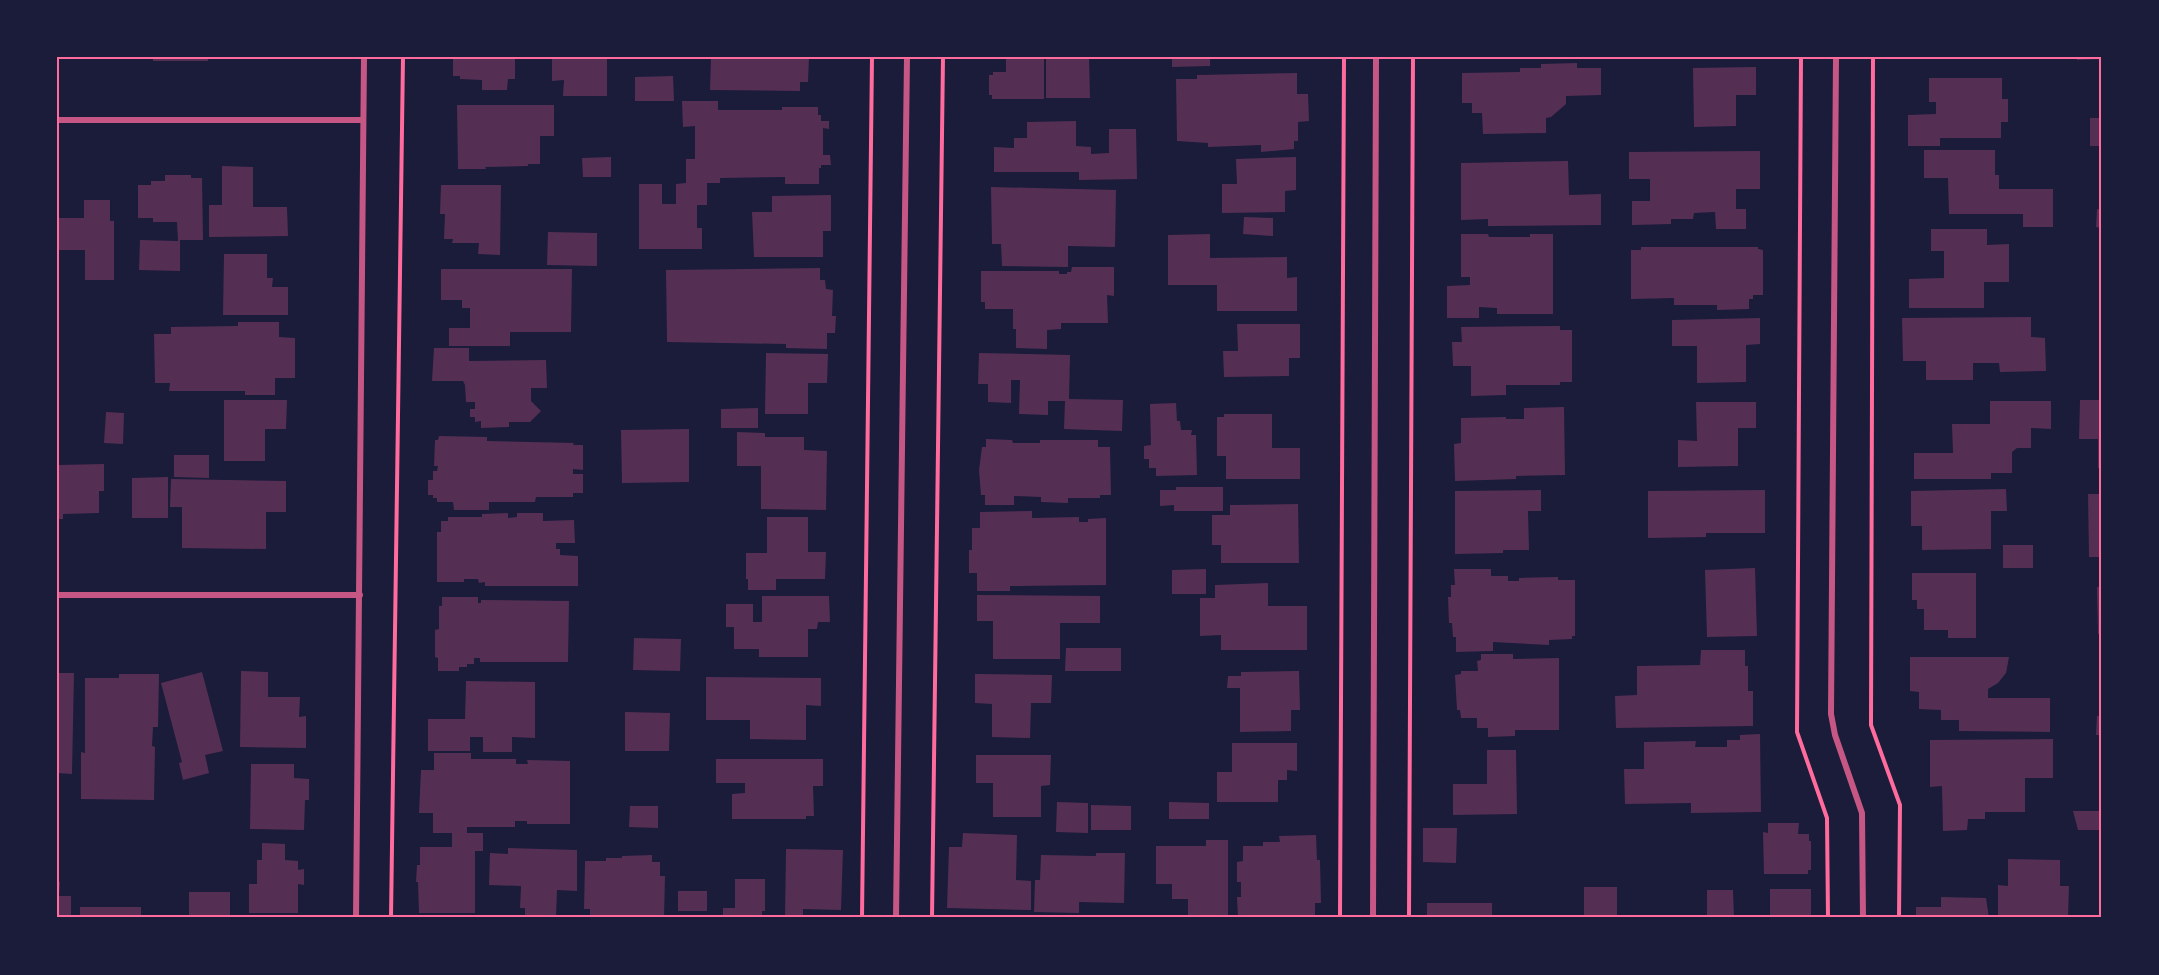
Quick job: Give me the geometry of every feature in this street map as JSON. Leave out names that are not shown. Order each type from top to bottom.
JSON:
[{"type":"street","points":[[356,918],[364,57]]},
{"type":"street","points":[[896,918],[907,57]]},
{"type":"street","points":[[1373,918],[1376,57]]},
{"type":"street","points":[[1836,57],[1831,714],[1835,735],[1862,813],[1863,918]]},
{"type":"street","points":[[57,120],[363,120]]},
{"type":"street","points":[[57,595],[360,595]]},
{"type":"path","points":[[391,918],[403,57]]},
{"type":"path","points":[[861,918],[872,57]]},
{"type":"path","points":[[933,918],[943,57]]},
{"type":"path","points":[[1340,918],[1344,57]]},
{"type":"path","points":[[1409,918],[1413,57]]},
{"type":"path","points":[[1801,57],[1797,732],[1827,818],[1828,918]]},
{"type":"path","points":[[1874,57],[1870,725],[1900,805],[1899,918]]},
{"type":"building","points":[[153,57],[208,57],[208,61],[153,61]]},
{"type":"building","points":[[460,57],[515,57],[515,79],[508,79],[507,90],[482,90],[482,80],[460,79],[460,76],[453,76],[453,58],[460,59]]},
{"type":"building","points":[[552,57],[607,57],[607,96],[563,96],[564,80],[552,81]]},
{"type":"building","points":[[711,57],[809,57],[808,82],[800,82],[800,91],[710,90]]},
{"type":"building","points":[[1006,57],[1044,57],[1044,99],[992,99],[992,95],[989,95],[989,75],[993,75],[993,72],[1006,72]]},
{"type":"building","points":[[1046,57],[1089,57],[1090,98],[1046,98]]},
{"type":"building","points":[[1172,57],[1210,57],[1210,66],[1172,67]]},
{"type":"building","points":[[2077,57],[2102,57],[2102,59],[2077,60]]},
{"type":"building","points":[[1577,63],[1577,68],[1601,68],[1601,95],[1566,96],[1566,104],[1551,117],[1546,118],[1546,133],[1483,134],[1482,113],[1472,113],[1472,103],[1462,103],[1462,73],[1520,72],[1520,68],[1541,68],[1541,64]]},
{"type":"building","points":[[1756,67],[1756,95],[1736,95],[1736,126],[1694,127],[1693,68]]},
{"type":"building","points":[[1297,73],[1297,94],[1308,94],[1309,121],[1298,122],[1298,141],[1294,141],[1294,149],[1261,152],[1261,145],[1208,147],[1208,143],[1177,141],[1176,79],[1197,79],[1197,75]]},
{"type":"building","points":[[673,76],[674,101],[635,101],[635,77]]},
{"type":"building","points":[[1929,78],[2002,78],[2002,99],[2008,99],[2008,122],[2001,122],[2001,138],[1940,138],[1940,146],[1908,146],[1908,115],[1936,114],[1936,102],[1929,102]]},
{"type":"building","points":[[682,101],[718,101],[718,110],[782,110],[782,107],[818,107],[821,121],[829,121],[829,129],[823,128],[823,155],[830,155],[831,165],[821,165],[819,168],[819,184],[785,184],[785,177],[720,178],[720,183],[707,183],[707,205],[697,205],[697,228],[702,228],[702,249],[639,249],[639,184],[662,184],[662,204],[676,204],[676,184],[686,183],[686,159],[695,159],[695,126],[683,127]]},
{"type":"building","points":[[457,105],[554,105],[554,136],[540,136],[540,164],[458,169]]},
{"type":"building","points":[[2090,118],[2102,118],[2102,146],[2090,146]]},
{"type":"building","points":[[1076,121],[1076,146],[1091,147],[1091,154],[1109,153],[1109,129],[1136,129],[1137,179],[1079,180],[1079,172],[994,172],[994,147],[1014,148],[1014,138],[1027,138],[1027,122]]},
{"type":"building","points":[[1924,150],[1995,150],[1995,175],[1999,175],[1999,189],[2053,189],[2053,227],[2023,227],[2023,214],[1949,214],[1948,178],[1924,178]]},
{"type":"building","points":[[1760,151],[1760,189],[1736,189],[1736,209],[1746,209],[1746,229],[1716,229],[1715,212],[1694,213],[1693,219],[1671,219],[1671,224],[1632,225],[1632,201],[1650,201],[1650,179],[1629,179],[1629,152]]},
{"type":"building","points":[[611,157],[611,177],[583,177],[582,158]]},
{"type":"building","points":[[1296,157],[1296,190],[1285,191],[1285,212],[1222,213],[1222,184],[1237,184],[1236,159]]},
{"type":"building","points":[[1568,161],[1569,195],[1601,194],[1601,225],[1488,226],[1488,219],[1461,220],[1461,163]]},
{"type":"building","points":[[222,166],[253,167],[253,207],[287,207],[288,236],[209,237],[209,205],[222,205]]},
{"type":"building","points":[[165,175],[191,175],[191,178],[202,178],[203,240],[180,240],[180,271],[139,270],[140,240],[178,241],[177,222],[153,222],[153,218],[138,218],[138,185],[151,185],[151,181],[165,181]]},
{"type":"building","points":[[441,185],[501,185],[500,255],[478,254],[479,243],[452,243],[453,239],[444,239],[445,214],[440,214]]},
{"type":"building","points":[[991,187],[1116,190],[1115,247],[1068,246],[1068,267],[1002,266],[1001,244],[992,244]]},
{"type":"building","points":[[831,195],[831,231],[823,231],[823,257],[754,257],[752,212],[772,212],[772,196]]},
{"type":"building","points":[[84,200],[110,200],[110,221],[114,221],[114,280],[85,280],[85,250],[57,250],[57,218],[84,218]]},
{"type":"building","points":[[2097,209],[2102,210],[2102,228],[2096,227]]},
{"type":"building","points":[[1244,217],[1273,218],[1273,236],[1243,234]]},
{"type":"building","points":[[1931,229],[1987,229],[1987,245],[2009,244],[2009,282],[1984,282],[1984,308],[1909,308],[1909,279],[1944,278],[1944,251],[1931,251]]},
{"type":"building","points":[[548,232],[597,233],[597,266],[547,265]]},
{"type":"building","points":[[1210,234],[1210,258],[1287,257],[1287,278],[1297,277],[1297,311],[1217,311],[1217,285],[1168,285],[1168,235]]},
{"type":"building","points":[[1461,234],[1530,237],[1530,234],[1553,234],[1553,314],[1497,314],[1497,308],[1479,307],[1479,318],[1447,318],[1447,286],[1470,285],[1470,277],[1461,277]]},
{"type":"building","points":[[1641,247],[1758,247],[1763,250],[1763,295],[1753,295],[1753,299],[1749,299],[1749,309],[1717,310],[1717,305],[1674,305],[1674,298],[1631,299],[1631,250],[1641,250]]},
{"type":"building","points":[[224,254],[267,254],[267,278],[273,278],[272,287],[288,287],[288,315],[223,315]]},
{"type":"building","points":[[1072,267],[1114,267],[1114,296],[1107,295],[1108,323],[1061,323],[1061,329],[1047,330],[1047,349],[1016,348],[1013,309],[985,309],[985,302],[981,302],[981,271],[1059,271],[1059,274],[1067,274],[1071,272]]},
{"type":"building","points":[[820,268],[820,280],[825,280],[826,289],[833,290],[832,316],[836,316],[835,333],[827,333],[827,349],[786,348],[786,344],[667,342],[666,270]]},
{"type":"building","points":[[441,269],[572,269],[571,332],[510,332],[510,346],[449,346],[449,328],[470,328],[470,308],[462,308],[462,300],[441,300]]},
{"type":"building","points":[[2031,317],[2031,337],[2045,338],[2046,371],[2000,372],[1999,363],[1973,363],[1973,380],[1926,380],[1926,361],[1903,361],[1902,318]]},
{"type":"building","points":[[1760,318],[1760,344],[1746,345],[1746,382],[1697,383],[1697,346],[1672,346],[1672,320]]},
{"type":"building","points":[[238,322],[279,322],[279,337],[295,338],[295,378],[275,378],[275,395],[245,395],[245,391],[169,391],[170,383],[155,383],[154,334],[171,334],[171,327],[238,326]]},
{"type":"building","points":[[1237,324],[1300,324],[1300,358],[1289,358],[1289,376],[1224,377],[1223,351],[1238,351]]},
{"type":"building","points":[[1560,326],[1560,330],[1572,330],[1572,382],[1560,382],[1560,385],[1506,385],[1506,395],[1471,396],[1471,366],[1453,366],[1452,342],[1462,342],[1461,327]]},
{"type":"building","points":[[434,348],[469,348],[469,361],[546,360],[547,388],[531,388],[531,401],[541,411],[530,422],[509,422],[509,427],[481,428],[481,421],[475,422],[475,417],[470,417],[470,409],[475,409],[475,402],[466,402],[463,381],[432,381]]},
{"type":"building","points":[[766,353],[828,354],[827,383],[808,383],[808,414],[765,414]]},
{"type":"building","points":[[979,353],[1070,355],[1069,399],[1123,400],[1122,431],[1064,429],[1065,401],[1048,401],[1048,415],[1019,414],[1020,380],[1011,380],[1011,403],[988,402],[988,384],[978,384]]},
{"type":"building","points":[[224,400],[287,400],[286,429],[265,429],[265,461],[224,461]]},
{"type":"building","points":[[2080,400],[2102,400],[2102,468],[2098,468],[2098,439],[2079,439]]},
{"type":"building","points":[[1990,401],[2051,401],[2051,429],[2031,428],[2031,448],[2017,448],[2012,452],[2012,473],[1991,473],[1991,479],[1914,479],[1914,453],[1953,453],[1952,424],[1990,424]]},
{"type":"building","points":[[1696,402],[1756,402],[1756,428],[1738,428],[1738,466],[1678,467],[1678,440],[1697,441]]},
{"type":"building","points":[[1176,403],[1177,421],[1180,421],[1181,430],[1192,430],[1191,435],[1196,435],[1197,475],[1156,476],[1156,468],[1149,468],[1149,459],[1144,459],[1144,446],[1151,445],[1150,404]]},
{"type":"building","points":[[1564,407],[1565,475],[1455,481],[1454,444],[1461,443],[1461,418],[1524,419],[1524,408]]},
{"type":"building","points":[[758,408],[758,428],[721,428],[721,409]]},
{"type":"building","points":[[106,412],[124,413],[123,444],[104,443]]},
{"type":"building","points":[[1224,414],[1272,414],[1272,448],[1300,448],[1300,479],[1226,479],[1226,456],[1217,456],[1217,417],[1224,417]]},
{"type":"building","points":[[689,429],[689,482],[622,483],[621,430]]},
{"type":"building","points":[[737,432],[765,433],[765,437],[804,437],[804,450],[827,451],[826,510],[761,509],[761,466],[737,466]]},
{"type":"building","points":[[439,436],[487,437],[487,441],[583,445],[583,470],[573,469],[573,474],[583,474],[583,493],[573,493],[573,497],[536,497],[535,502],[489,502],[489,510],[454,510],[453,502],[437,502],[437,498],[428,495],[428,480],[433,480],[433,471],[437,471],[438,466],[434,466],[435,440],[438,440]]},
{"type":"building","points":[[986,439],[1012,440],[1013,443],[1040,443],[1040,440],[1098,440],[1098,447],[1110,447],[1111,495],[1100,495],[1100,498],[1068,498],[1068,503],[1041,502],[1041,497],[1014,496],[1014,505],[985,505],[985,495],[981,495],[979,470],[982,447],[986,447]]},
{"type":"building","points":[[174,455],[209,455],[209,478],[174,477]]},
{"type":"building","points":[[104,464],[104,491],[99,491],[99,513],[63,514],[63,519],[57,519],[57,465]]},
{"type":"building","points":[[168,477],[168,518],[132,518],[132,478]]},
{"type":"building","points":[[171,479],[286,481],[286,512],[266,512],[266,549],[182,548],[182,507],[170,507]]},
{"type":"building","points":[[1176,487],[1223,487],[1223,511],[1174,511],[1174,505],[1160,506],[1160,490],[1176,490]]},
{"type":"building","points":[[2006,489],[2007,511],[1991,511],[1991,549],[1922,550],[1922,526],[1911,526],[1911,491]]},
{"type":"building","points":[[1541,490],[1541,511],[1528,511],[1529,550],[1455,554],[1455,491]]},
{"type":"building","points":[[1765,490],[1765,533],[1706,533],[1706,537],[1648,538],[1648,491]]},
{"type":"building","points":[[2088,494],[2102,494],[2102,557],[2089,557]]},
{"type":"building","points":[[1298,504],[1299,563],[1221,563],[1221,545],[1212,545],[1212,515],[1230,515],[1230,505]]},
{"type":"building","points":[[1032,511],[1032,518],[1079,517],[1079,522],[1088,522],[1088,519],[1106,518],[1106,585],[1010,586],[1010,591],[977,591],[977,573],[969,573],[969,550],[972,550],[972,528],[980,528],[980,512]]},
{"type":"building","points":[[508,513],[508,518],[517,517],[517,513],[543,513],[543,521],[574,520],[575,543],[556,543],[556,549],[560,549],[560,555],[578,556],[578,586],[485,586],[485,582],[479,583],[478,579],[464,579],[464,582],[437,582],[437,532],[441,532],[441,521],[448,521],[448,517],[482,517],[482,514]]},
{"type":"building","points":[[767,517],[808,517],[808,552],[826,552],[825,579],[776,579],[776,590],[748,590],[746,553],[767,553]]},
{"type":"building","points":[[2003,545],[2033,545],[2033,568],[2003,568]]},
{"type":"building","points":[[1755,568],[1757,636],[1707,637],[1705,570]]},
{"type":"building","points":[[1206,569],[1206,594],[1172,594],[1172,570]]},
{"type":"building","points":[[1454,569],[1491,569],[1491,576],[1508,576],[1508,581],[1519,581],[1519,578],[1558,577],[1558,580],[1575,580],[1575,636],[1572,636],[1572,639],[1549,640],[1549,645],[1493,642],[1493,651],[1456,652],[1456,637],[1453,637],[1452,623],[1449,623],[1448,597],[1451,597],[1451,585],[1455,585]]},
{"type":"building","points":[[1912,573],[1976,573],[1976,638],[1948,638],[1948,630],[1924,630],[1924,609],[1917,609],[1917,600],[1912,600]]},
{"type":"building","points":[[1268,583],[1268,606],[1307,606],[1307,650],[1221,650],[1221,635],[1200,636],[1200,598],[1215,598],[1215,585]]},
{"type":"building","points":[[2097,587],[2102,587],[2102,634],[2098,634]]},
{"type":"building","points":[[977,595],[1100,596],[1100,623],[1060,623],[1060,659],[993,659],[993,621],[977,621]]},
{"type":"building","points":[[762,596],[829,596],[830,622],[818,622],[817,629],[808,629],[808,657],[759,657],[759,649],[734,649],[734,627],[726,627],[726,604],[753,604],[753,622],[762,622]]},
{"type":"building","points":[[442,597],[478,597],[478,603],[481,603],[481,600],[569,601],[568,662],[480,662],[480,658],[474,658],[474,664],[459,667],[459,671],[438,671],[438,658],[435,657],[435,630],[439,629],[439,606],[442,606]]},
{"type":"building","points":[[634,638],[681,639],[680,671],[633,670]]},
{"type":"building","points":[[1066,648],[1121,648],[1121,671],[1065,671]]},
{"type":"building","points":[[1701,650],[1745,650],[1745,666],[1748,666],[1748,691],[1753,691],[1753,726],[1616,728],[1615,696],[1637,695],[1637,666],[1700,665]]},
{"type":"building","points":[[1481,654],[1513,654],[1513,659],[1559,658],[1559,730],[1515,730],[1515,736],[1488,737],[1488,728],[1477,728],[1477,718],[1461,718],[1460,710],[1457,710],[1455,675],[1461,674],[1461,671],[1478,671],[1477,661],[1481,660]]},
{"type":"building","points":[[1910,657],[2009,657],[2006,673],[1998,683],[1988,689],[1988,698],[2050,698],[2050,732],[1959,731],[1959,720],[1941,720],[1941,710],[1919,709],[1919,692],[1910,691]]},
{"type":"building","points":[[241,671],[268,672],[268,697],[300,697],[299,717],[306,716],[306,748],[240,747]]},
{"type":"building","points":[[1299,671],[1300,710],[1291,710],[1291,731],[1240,732],[1240,688],[1227,688],[1228,676],[1241,676],[1241,672]]},
{"type":"building","points":[[202,672],[223,751],[205,755],[209,773],[183,780],[179,763],[182,762],[161,683]]},
{"type":"building","points":[[57,673],[74,673],[72,774],[57,773]]},
{"type":"building","points":[[119,674],[159,674],[158,727],[153,727],[152,746],[155,747],[154,800],[81,799],[81,752],[85,753],[85,678],[119,678]]},
{"type":"building","points":[[975,674],[1052,675],[1051,703],[1031,703],[1030,738],[992,737],[992,704],[975,703]]},
{"type":"building","points":[[706,677],[821,678],[821,706],[806,705],[806,740],[750,739],[750,720],[706,720]]},
{"type":"building","points":[[466,681],[535,682],[535,738],[512,737],[512,752],[483,752],[483,737],[470,737],[470,751],[428,751],[428,719],[465,719]]},
{"type":"building","points":[[625,712],[670,713],[669,751],[625,751]]},
{"type":"building","points":[[2097,716],[2102,716],[2102,735],[2096,735]]},
{"type":"building","points":[[1760,734],[1761,812],[1691,813],[1691,803],[1625,804],[1624,769],[1644,769],[1644,742],[1696,741],[1695,747],[1727,747],[1727,740],[1740,740],[1740,735]]},
{"type":"building","points":[[2053,739],[2053,778],[2025,778],[2025,812],[1985,812],[1985,819],[1968,819],[1967,830],[1943,831],[1942,786],[1930,787],[1930,740]]},
{"type":"building","points":[[1232,743],[1297,743],[1297,771],[1287,770],[1287,780],[1278,780],[1278,802],[1217,802],[1217,772],[1232,772]]},
{"type":"building","points":[[1487,750],[1516,750],[1517,814],[1453,815],[1453,784],[1487,784]]},
{"type":"building","points":[[434,753],[471,753],[471,759],[516,759],[516,764],[528,764],[527,760],[570,761],[570,824],[527,824],[527,821],[515,821],[515,827],[467,827],[467,833],[483,833],[483,851],[475,851],[475,913],[419,913],[418,882],[416,882],[417,865],[420,865],[420,847],[452,847],[452,833],[433,833],[433,813],[419,813],[421,770],[434,770]]},
{"type":"building","points":[[976,755],[1051,755],[1050,785],[1041,786],[1041,817],[993,817],[993,783],[976,783]]},
{"type":"building","points":[[716,759],[823,759],[823,786],[813,786],[814,816],[806,816],[806,819],[732,819],[732,794],[745,793],[745,783],[716,783]]},
{"type":"building","points":[[251,764],[294,764],[294,778],[309,779],[309,800],[305,800],[304,830],[250,829]]},
{"type":"building","points":[[1057,802],[1088,803],[1088,833],[1056,832]]},
{"type":"building","points":[[1169,802],[1209,803],[1209,819],[1169,819]]},
{"type":"building","points":[[1091,805],[1131,806],[1131,830],[1091,830]]},
{"type":"building","points":[[630,806],[658,806],[658,828],[629,827]]},
{"type":"building","points":[[2073,811],[2102,811],[2102,830],[2078,830]]},
{"type":"building","points":[[1768,823],[1799,823],[1798,834],[1809,834],[1811,870],[1808,870],[1808,874],[1764,874],[1763,832],[1768,833]]},
{"type":"building","points":[[1423,828],[1457,828],[1456,863],[1423,862]]},
{"type":"building","points":[[963,833],[1017,835],[1016,880],[1031,881],[1031,910],[947,908],[949,847],[962,847]]},
{"type":"building","points":[[1316,835],[1317,860],[1320,860],[1321,903],[1315,903],[1315,918],[1238,918],[1237,897],[1241,897],[1241,882],[1237,882],[1237,862],[1243,861],[1243,846],[1263,846],[1263,842],[1280,842],[1279,836]]},
{"type":"building","points":[[1206,840],[1228,840],[1228,918],[1188,918],[1188,899],[1172,899],[1172,884],[1156,884],[1156,846],[1206,846]]},
{"type":"building","points":[[262,843],[285,844],[285,860],[298,861],[298,870],[304,869],[304,885],[298,884],[298,913],[249,913],[249,884],[257,884],[257,860],[262,860]]},
{"type":"building","points":[[508,848],[577,850],[577,891],[557,890],[556,918],[525,918],[525,908],[520,908],[521,886],[489,885],[490,853],[508,854]]},
{"type":"building","points":[[786,849],[843,850],[841,910],[803,909],[803,918],[785,918]]},
{"type":"building","points":[[1096,853],[1125,853],[1124,903],[1079,902],[1079,913],[1034,912],[1035,880],[1040,880],[1041,855],[1096,856]]},
{"type":"building","points":[[652,855],[652,862],[660,862],[660,876],[665,876],[664,918],[590,918],[590,909],[584,909],[585,861],[606,861],[606,858]]},
{"type":"building","points":[[2008,859],[2060,860],[2060,886],[2069,886],[2068,918],[1998,918],[1998,885],[2008,886]]},
{"type":"building","points":[[735,879],[765,879],[765,911],[762,911],[762,918],[723,918],[723,908],[735,908]]},
{"type":"building","points":[[57,880],[60,882],[59,896],[71,896],[71,918],[57,918]]},
{"type":"building","points":[[1584,887],[1617,887],[1617,918],[1584,918]]},
{"type":"building","points":[[1770,889],[1811,889],[1811,918],[1748,918],[1748,915],[1770,915]]},
{"type":"building","points":[[1707,890],[1733,890],[1734,918],[1675,918],[1675,915],[1707,915]]},
{"type":"building","points":[[678,891],[707,891],[707,911],[678,911]]},
{"type":"building","points":[[189,892],[230,892],[230,918],[189,918]]},
{"type":"building","points":[[1941,897],[1986,898],[1989,918],[1916,918],[1916,907],[1941,907]]},
{"type":"building","points":[[1427,903],[1492,903],[1492,918],[1427,918]]},
{"type":"building","points":[[80,907],[141,907],[141,918],[80,918]]}]
